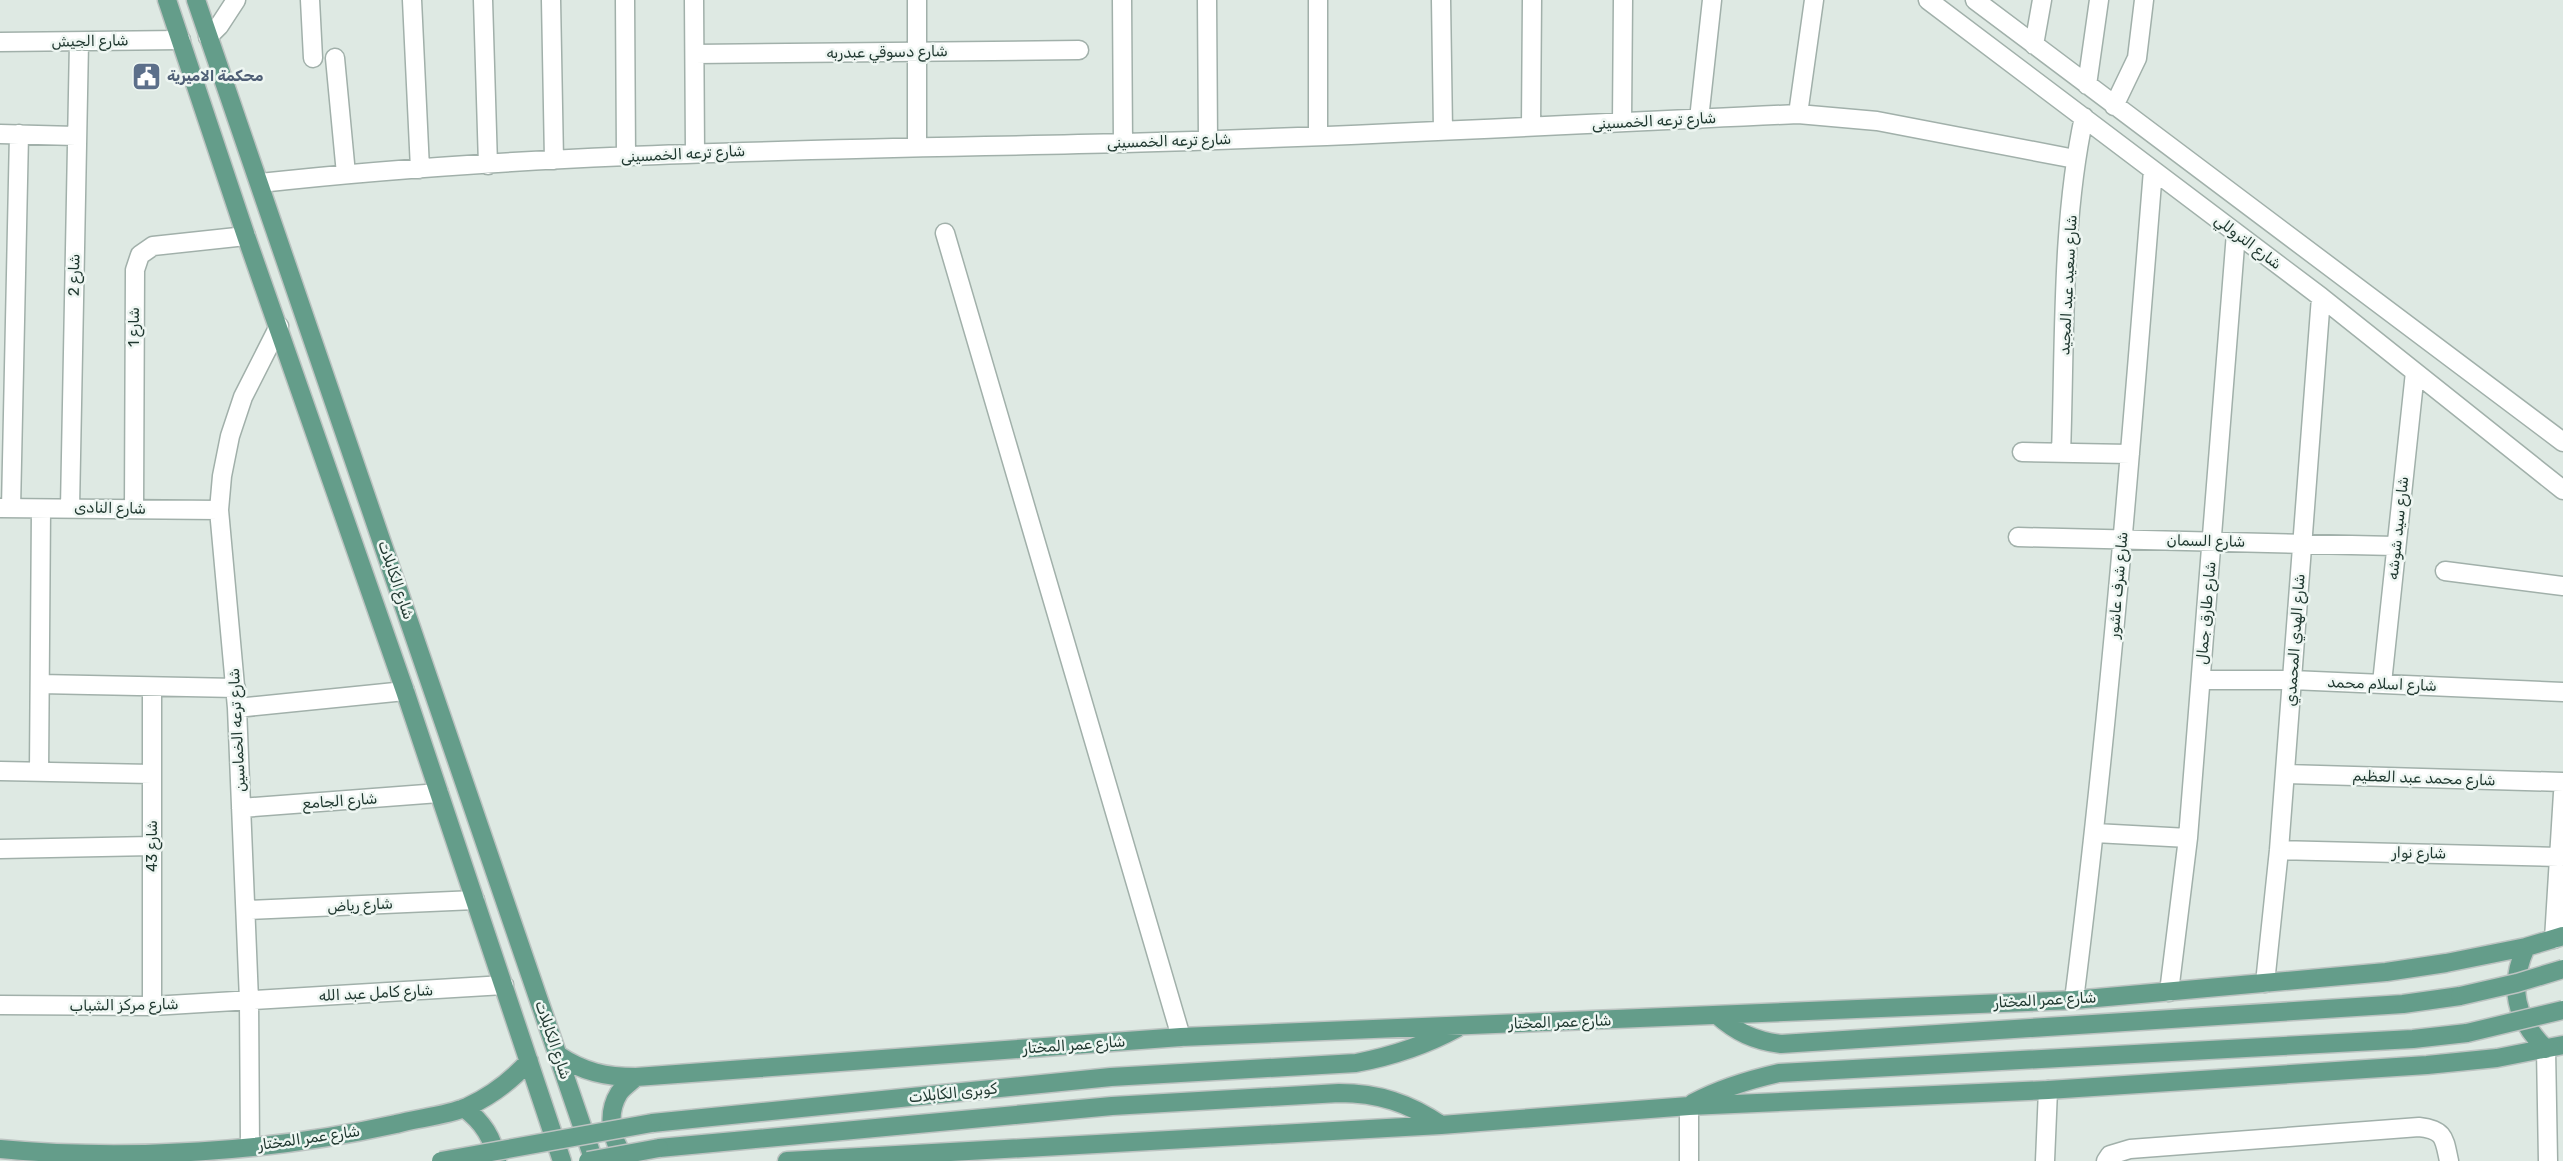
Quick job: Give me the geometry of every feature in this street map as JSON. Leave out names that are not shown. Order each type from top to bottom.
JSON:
[{"type":"main road","name":"شارع الكابلات","points":[[167,0],[246,236],[405,691],[562,1161]]},
{"type":"main road","name":"شارع الكابلات","points":[[196,0],[594,1161]]},
{"type":"main road","name":"شارع عمر المختار","points":[[558,1055],[570,1063],[598,1074],[636,1077],[1180,1037],[2074,1000],[2386,972],[2446,963],[2526,947],[2558,938]]},
{"type":"main road","points":[[2526,947],[2516,977],[2519,1009],[2529,1031],[2554,1047]]},
{"type":"main road","points":[[1717,1015],[1740,1033],[1753,1039],[1781,1044],[2403,1004],[2460,996],[2517,983],[2563,969]]},
{"type":"main road","points":[[1689,1106],[1727,1087],[1779,1073],[2401,1040],[2467,1033],[2563,1010]]},
{"type":"main road","name":"كوبرى الكابلات","points":[[441,1161],[652,1123],[1111,1077],[1356,1063],[1401,1053],[1428,1044],[1461,1026]]},
{"type":"main road","points":[[787,1161],[1442,1125],[1689,1106],[2048,1089],[2427,1065],[2497,1058],[2554,1047]]},
{"type":"main road","name":"شارع عمر المختار","points":[[0,1149],[134,1153],[250,1146],[336,1135],[464,1108],[496,1091],[529,1061]]},
{"type":"main road","points":[[632,1161],[627,1158],[614,1138],[611,1115],[619,1093],[636,1077]]},
{"type":"main road","name":"كوبرى الكابلات","points":[[588,1161],[659,1148],[1112,1106],[1339,1093],[1375,1095],[1393,1100],[1410,1106],[1442,1125]]},
{"type":"main road","points":[[464,1108],[483,1125],[495,1149],[497,1161]]},
{"type":"street","points":[[208,37],[219,26],[236,0]]},
{"type":"street","points":[[310,0],[313,58]]},
{"type":"street","points":[[412,0],[420,169]]},
{"type":"street","points":[[483,0],[488,165]]},
{"type":"street","points":[[551,0],[554,160]]},
{"type":"street","points":[[625,0],[626,156]]},
{"type":"street","points":[[694,0],[695,152]]},
{"type":"street","points":[[917,0],[917,146]]},
{"type":"street","points":[[1122,0],[1123,143]]},
{"type":"street","points":[[1207,0],[1208,140]]},
{"type":"street","points":[[1318,0],[1318,136]]},
{"type":"street","points":[[1441,0],[1443,130]]},
{"type":"street","points":[[1531,126],[1532,0]]},
{"type":"street","points":[[1622,122],[1623,0]]},
{"type":"street","points":[[1699,119],[1712,0]]},
{"type":"street","points":[[1798,114],[1814,0]]},
{"type":"street","name":"شارع التروللي","points":[[1928,0],[2321,297],[2563,490]]},
{"type":"street","name":"شارع التروللي","points":[[1975,0],[2563,442]]},
{"type":"street","points":[[2034,45],[2042,0]]},
{"type":"street","points":[[2087,85],[2099,0]]},
{"type":"street","points":[[2115,106],[2137,58],[2144,0]]},
{"type":"street","name":"شارع الجيش","points":[[0,42],[181,40]]},
{"type":"street","name":"شارع 2","points":[[70,508],[79,42]]},
{"type":"street","name":"شارع دسوقي عبدربه","points":[[695,54],[1079,50]]},
{"type":"street","points":[[335,58],[346,174]]},
{"type":"street","name":"شارع ترعه الخمسينى","points":[[260,183],[346,174],[695,152],[1123,143],[1798,114],[1877,121],[2075,159]]},
{"type":"street","name":"شارع سعيد عبد المجيد","points":[[2061,453],[2069,241],[2075,159],[2084,117]]},
{"type":"street","points":[[0,134],[76,136]]},
{"type":"street","points":[[5,508],[19,134]]},
{"type":"street","name":"شارع شرف عاشور","points":[[2074,1000],[2095,833],[2130,454],[2153,170]]},
{"type":"street","points":[[945,233],[1180,1037]]},
{"type":"street","name":"شارع طارق جمال","points":[[2169,992],[2188,838],[2236,233]]},
{"type":"street","name":"شارع 1","points":[[134,508],[135,270],[140,255],[153,246],[246,236]]},
{"type":"street","name":"شارع الهدي المحمدي","points":[[2265,983],[2279,850],[2321,297]]},
{"type":"street","points":[[2351,322],[2370,298]]},
{"type":"street","name":"شارع ترعه الخماسين","points":[[250,1146],[249,1000],[237,708],[219,510],[222,476],[233,426],[247,388],[279,326]]},
{"type":"street","name":"شارع سيد شوشه","points":[[2382,683],[2415,372]]},
{"type":"street","points":[[2022,452],[2130,454]]},
{"type":"street","name":"شارع النادى","points":[[5,508],[219,510]]},
{"type":"street","points":[[39,772],[41,508]]},
{"type":"street","name":"شارع السمان","points":[[2018,537],[2395,546]]},
{"type":"street","points":[[2445,571],[2563,586]]},
{"type":"street","name":"شارع اسلام محمد","points":[[2201,680],[2292,680],[2563,692]]},
{"type":"street","points":[[40,684],[236,688]]},
{"type":"street","name":"شارع 43","points":[[152,687],[152,1006]]},
{"type":"street","points":[[237,708],[405,691]]},
{"type":"street","points":[[0,771],[152,774]]},
{"type":"street","name":"شارع محمد عبد العظيم","points":[[2285,774],[2563,782]]},
{"type":"street","name":"شارع الجامع","points":[[241,808],[440,794]]},
{"type":"street","points":[[2558,938],[2559,857],[2563,796]]},
{"type":"street","points":[[2095,833],[2188,838]]},
{"type":"street","points":[[0,849],[152,846]]},
{"type":"street","name":"شارع نوار","points":[[2279,850],[2559,857]]},
{"type":"street","name":"شارع رياض","points":[[246,910],[475,900]]},
{"type":"street","name":"شارع كامل عبد الله","points":[[249,1000],[504,985]]},
{"type":"street","name":"شارع مركز الشباب","points":[[0,1005],[152,1006],[249,1000]]},
{"type":"street","points":[[2548,1161],[2554,1047]]},
{"type":"street","points":[[2045,1161],[2048,1089]]},
{"type":"street","points":[[1689,1106],[1689,1161]]},
{"type":"street","points":[[2106,1161],[2110,1155],[2130,1149],[2419,1127],[2435,1129],[2444,1137],[2449,1161]]},
{"type":"place","name":"محكمة الاميرية","points":[[146,76]]}]
